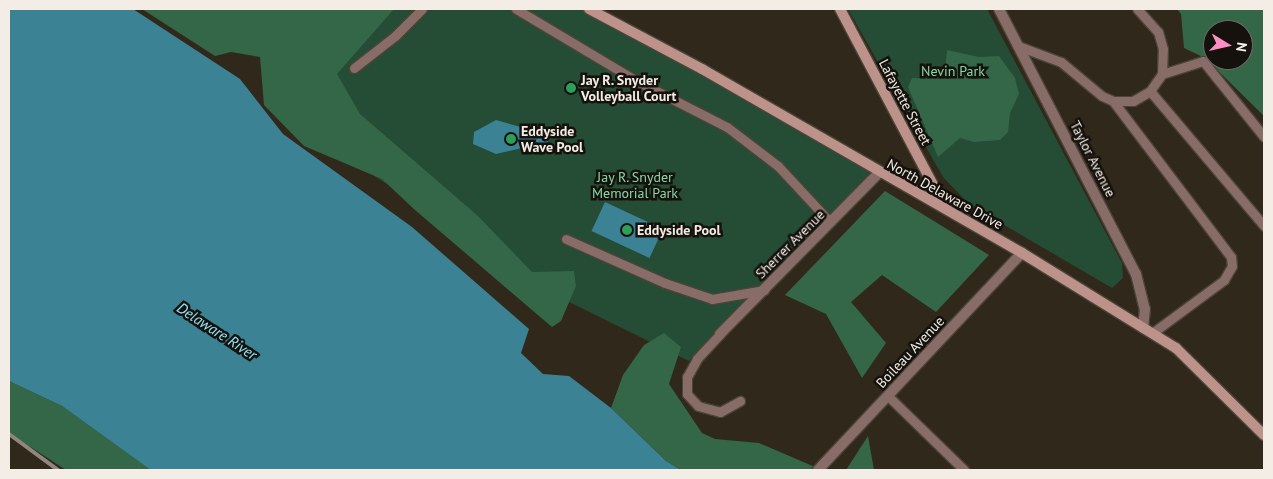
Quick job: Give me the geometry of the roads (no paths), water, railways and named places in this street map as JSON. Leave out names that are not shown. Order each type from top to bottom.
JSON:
[{"type":"main road","name":"North Delaware Drive","points":[[589,9],[705,71],[879,173],[946,209],[1022,253],[1176,348],[1264,435]]},
{"type":"main road","name":"Lafayette Street","points":[[840,9],[946,209]]},
{"type":"street","name":"Taylor Avenue","points":[[1000,9],[1136,274],[1145,309],[1147,331]]},
{"type":"street","name":"Sherrer Avenue","points":[[720,334],[879,173]]},
{"type":"street","name":"Boileau Avenue","points":[[818,470],[1022,253]]},
{"type":"lane","points":[[354,68],[395,36],[422,9]]},
{"type":"lane","points":[[516,9],[637,81],[727,127],[778,166],[830,222]]},
{"type":"lane","points":[[1113,101],[1133,101],[1150,91],[1162,74],[1164,49],[1158,32],[1137,9]]},
{"type":"lane","points":[[1020,47],[1061,62],[1113,101],[1231,257],[1232,266],[1224,280],[1147,331]]},
{"type":"lane","points":[[1162,74],[1202,61],[1264,136]]},
{"type":"lane","points":[[1150,91],[1264,226]]},
{"type":"lane","points":[[566,239],[665,283],[712,298],[764,290]]},
{"type":"lane","points":[[720,334],[697,358],[687,377],[687,394],[698,406],[720,412],[740,401]]},
{"type":"lane","points":[[888,396],[964,470]]},
{"type":"water","name":"Delaware River","points":[[9,9],[133,9],[240,79],[283,134],[412,227],[529,329],[521,353],[543,374],[569,376],[611,408],[666,461],[681,470],[151,470],[62,406],[9,381]]},
{"type":"water","name":"Eddyside Wave Pool","points":[[496,120],[549,135],[548,142],[496,154],[473,144],[474,132]]},
{"type":"water","name":"Eddyside Pool","points":[[605,202],[663,229],[649,258],[591,231]]},
{"type":"railway","points":[[9,434],[58,470]]},
{"type":"place","name":"Jay R. Snyder Volleyball Court","points":[[571,88]]},
{"type":"place","name":"Eddyside Wave Pool","points":[[511,139]]},
{"type":"place","name":"Eddyside Pool","points":[[627,230]]},
{"type":"park label","name":"Nevin Park","points":[[953,71]]},
{"type":"park label","name":"Jay R. Snyder Memorial Park","points":[[635,186]]}]
